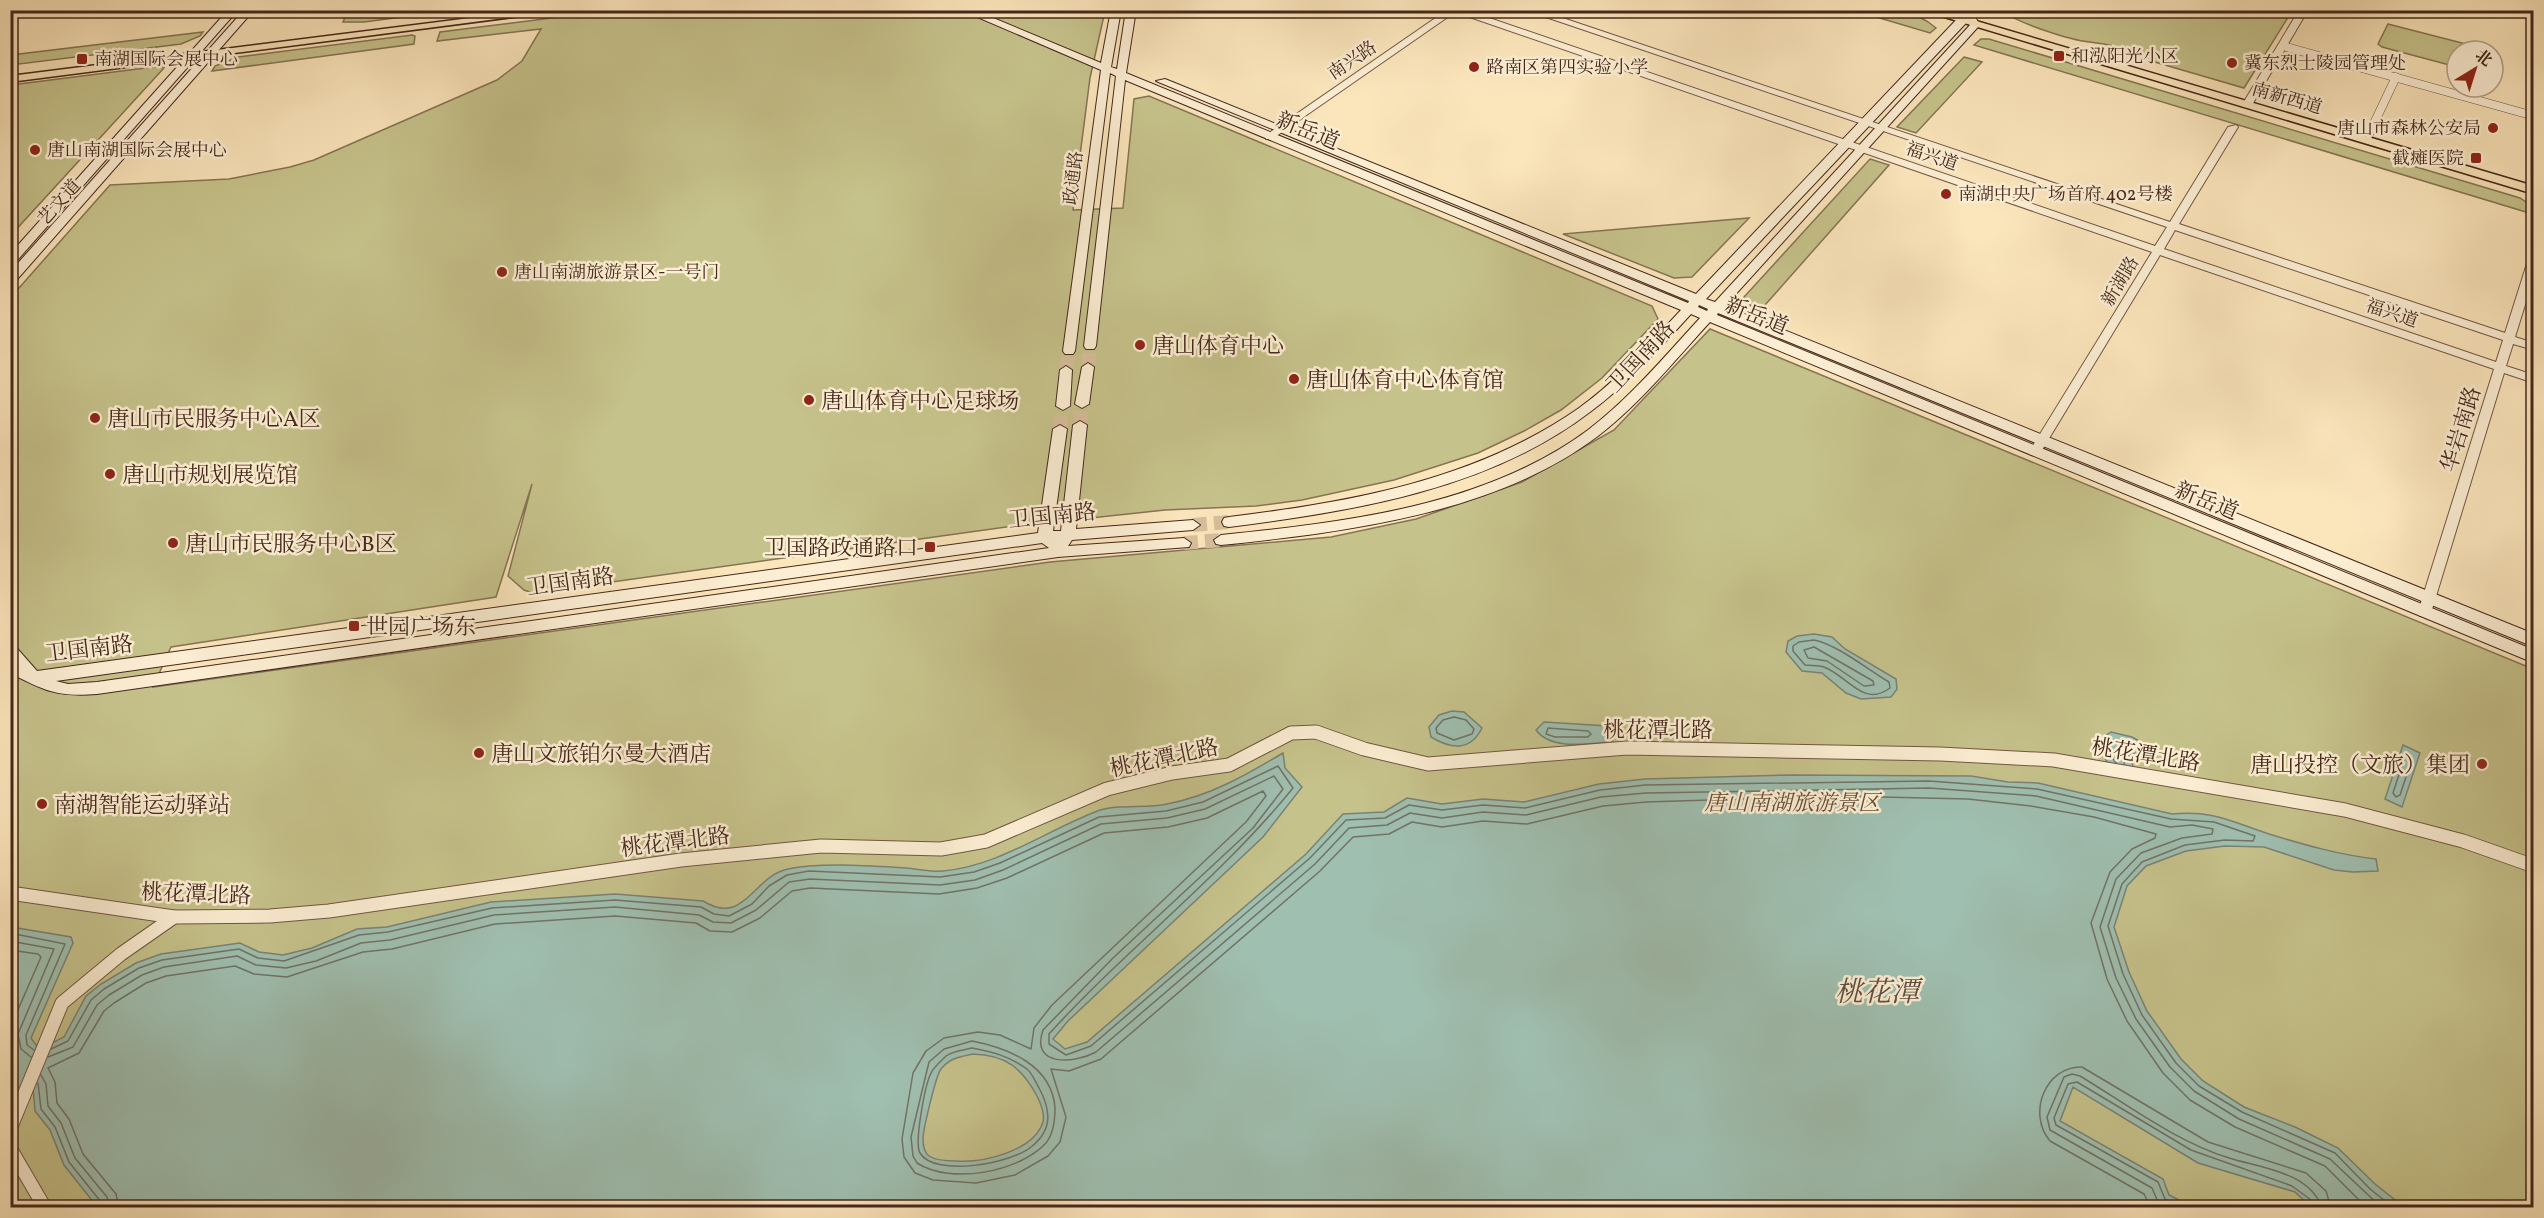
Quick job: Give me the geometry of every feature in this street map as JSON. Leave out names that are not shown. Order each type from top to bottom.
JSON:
[{"type":"main road","name":"艺文道","points":[[14,259],[234,10]]},
{"type":"main road","name":"艺文道","points":[[10,280],[217,50],[250,10]]},
{"type":"main road","points":[[10,78],[505,10]]},
{"type":"main road","points":[[217,50],[562,10]]},
{"type":"main road","name":"新岳道","points":[[965,10],[1106,63]]},
{"type":"main road","name":"新岳道","points":[[988,10],[1269,137],[1692,304]]},
{"type":"main road","name":"政通路","points":[[1069,351],[1106,63],[1116,10]]},
{"type":"main road","name":"政通路","points":[[1090,346],[1131,10]]},
{"type":"main road","name":"南新西道","points":[[1926,10],[1971,18]]},
{"type":"main road","name":"南新西道","points":[[1950,10],[2534,190]]},
{"type":"main road","name":"卫国南路","points":[[1229,522],[1330,509],[1382,498],[1456,476],[1548,435],[1592,406],[1626,376],[1863,123],[1971,18]]},
{"type":"main road","name":"卫国南路","points":[[1221,540],[1344,525],[1389,516],[1477,490],[1522,472],[1577,444],[1631,401],[1878,129],[1971,18]]},
{"type":"main road","points":[[10,72],[197,53]]},
{"type":"main road","name":"新岳道","points":[[1122,70],[1280,129],[1711,312],[2428,606],[2534,657]]},
{"type":"main road","name":"南新西道","points":[[2249,102],[2534,182]]},
{"type":"main road","points":[[1089,196],[1108,194]]},
{"type":"main road","points":[[14,259],[34,254]]},
{"type":"main road","points":[[1083,404],[1088,367]]},
{"type":"main road","points":[[1063,406],[1066,370]]},
{"type":"main road","points":[[1060,429],[1045,537],[1058,552],[1068,535],[1080,425]]},
{"type":"main road","name":"卫国南路","points":[[35,678],[1045,537],[1193,525]]},
{"type":"main road","name":"卫国南路","points":[[35,678],[49,686],[68,690],[97,688],[463,634],[1058,552],[1184,543]]},
{"type":"main road","name":"新岳道","points":[[2428,606],[2534,641]]},
{"type":"main road","points":[[463,634],[469,617]]},
{"type":"main road","points":[[10,650],[35,678]]},
{"type":"main road","points":[[10,666],[35,678]]},
{"type":"street","name":"南兴路","points":[[1269,137],[1455,10]]},
{"type":"street","name":"福兴道","points":[[1455,10],[2534,379]]},
{"type":"street","name":"福兴道","points":[[1529,10],[1878,129],[2534,347]]},
{"type":"street","points":[[2249,102],[2304,10]]},
{"type":"street","points":[[2283,46],[2534,116]]},
{"type":"street","points":[[2369,134],[2396,77]]},
{"type":"street","name":"新湖路","points":[[2038,446],[2233,127]]},
{"type":"street","name":"华岩南路","points":[[2428,606],[2534,257]]},
{"type":"street","name":"桃花潭北路","points":[[10,893],[174,917],[270,916],[328,911],[681,860],[799,848],[941,849],[986,841],[1107,789],[1172,773],[1229,765],[1291,733],[1316,732],[1364,749],[1428,764],[1628,748],[1940,753],[2054,760],[2344,810],[2463,841],[2534,866]]},
{"type":"street","points":[[10,1129],[62,1003],[114,960],[174,917]]},
{"type":"street","points":[[10,1148],[23,1174],[45,1208]]},
{"type":"green space","points":[[382,10],[448,11],[364,22],[343,22],[346,15]]},
{"type":"green space","name":"唐山南湖旅游景区","points":[[616,10],[1105,11],[1090,78],[1073,210],[1123,208],[1134,99],[1149,96],[1652,306],[1658,319],[1602,378],[1561,410],[1524,431],[1478,453],[1394,480],[1302,500],[1256,506],[1165,510],[1006,527],[533,593],[524,590],[508,576],[532,484],[496,597],[171,647],[153,687],[1050,562],[1331,537],[1416,519],[1522,482],[1614,430],[1710,329],[2533,669],[2533,1207],[11,1208],[11,297],[110,185],[229,179],[314,160],[497,80],[522,61],[541,29],[437,41],[440,32]]},
{"type":"green space","points":[[1856,11],[1908,14],[1927,21],[1936,28],[1930,33]]},
{"type":"green space","points":[[2002,11],[2292,11],[2244,88],[2148,60],[2120,47],[2081,41],[2031,26]]},
{"type":"green space","points":[[2388,24],[2446,39],[2445,64],[2382,47],[2378,44]]},
{"type":"green space","points":[[203,32],[200,36],[181,44],[11,65],[11,55]]},
{"type":"green space","points":[[415,36],[414,44],[212,71],[215,66],[238,57]]},
{"type":"green space","points":[[1981,39],[1989,39],[2520,198],[2529,204],[2526,212],[1974,45]]},
{"type":"green space","points":[[1964,57],[1982,62],[1916,133],[1897,127]]},
{"type":"green space","points":[[161,66],[164,68],[11,235],[11,85]]},
{"type":"green space","points":[[1870,159],[1889,165],[1757,314],[1744,297]]},
{"type":"green space","points":[[1749,218],[1692,277],[1674,278],[1563,234]]},
{"type":"water","points":[[1814,634],[1832,637],[1845,649],[1896,679],[1897,689],[1891,697],[1861,699],[1846,693],[1822,673],[1802,671],[1786,652],[1788,641],[1797,636]]},
{"type":"water","points":[[1452,711],[1464,712],[1482,728],[1477,736],[1466,745],[1453,746],[1431,737],[1429,727],[1439,715]]},
{"type":"water","points":[[1544,722],[1608,726],[1613,742],[1571,744],[1551,741],[1536,730]]},
{"type":"water","points":[[2111,732],[2132,737],[2150,747],[2153,760],[2130,759],[2136,773],[2113,770],[2099,750],[2101,739]]},
{"type":"water","points":[[2403,745],[2420,753],[2402,807],[2385,799]]},
{"type":"water","name":"桃花潭","points":[[1283,753],[1285,768],[1302,787],[1263,837],[1068,1021],[1053,1039],[1065,1049],[1087,1042],[1306,854],[1343,814],[1384,812],[1407,798],[1442,804],[1483,799],[1524,802],[1599,784],[1645,779],[1791,775],[1971,776],[2008,782],[2038,783],[2172,814],[2211,815],[2309,846],[2376,859],[2378,871],[2353,872],[2334,870],[2264,847],[2225,846],[2186,851],[2146,866],[2127,886],[2114,927],[2129,972],[2147,1011],[2181,1059],[2203,1081],[2244,1107],[2295,1127],[2338,1148],[2375,1184],[2404,1207],[2311,1207],[2295,1192],[2198,1163],[2073,1087],[2060,1121],[2163,1179],[2169,1195],[2193,1207],[98,1208],[64,1165],[50,1130],[35,1111],[33,1086],[13,1089],[11,1095],[11,927],[71,937],[73,943],[31,1038],[36,1045],[52,1043],[64,1037],[86,996],[136,963],[161,954],[240,943],[259,952],[283,955],[312,948],[357,929],[387,927],[491,902],[615,894],[703,901],[717,907],[729,908],[739,904],[776,873],[801,867],[862,866],[929,871],[963,868],[1002,855],[1103,809],[1158,805],[1198,796],[1241,777]],"holes":[[[973,1054],[1004,1060],[1012,1065],[1031,1086],[1043,1112],[1043,1122],[1038,1132],[1019,1148],[980,1160],[953,1161],[929,1156],[923,1141],[927,1114],[941,1069],[948,1062],[959,1057]]]},
{"type":"tunnel","points":[[1088,367],[1090,346]]},
{"type":"tunnel","points":[[1066,370],[1069,351]]},
{"type":"tunnel","points":[[1080,425],[1082,404]]},
{"type":"tunnel","points":[[1060,429],[1063,406]]},
{"type":"tunnel","points":[[1193,525],[1229,522]]},
{"type":"tunnel","points":[[1184,543],[1221,540]]},
{"type":"place","name":"和泓阳光小区","points":[[2059,56]]},
{"type":"place","name":"南湖国际会展中心","points":[[82,59]]},
{"type":"place","name":"冀东烈士陵园管理处","points":[[2232,63]]},
{"type":"place","name":"路南区第四实验小学","points":[[1474,67]]},
{"type":"place","name":"唐山市森林公安局","points":[[2493,128]]},
{"type":"place","name":"唐山南湖国际会展中心","points":[[35,150]]},
{"type":"place","name":"截瘫医院","points":[[2476,158]]},
{"type":"place","name":"南湖中央广场首府 402号楼","points":[[1946,194]]},
{"type":"place","name":"唐山南湖旅游景区-一号门","points":[[502,272]]},
{"type":"place","name":"唐山体育中心","points":[[1140,345]]},
{"type":"place","name":"唐山体育中心体育馆","points":[[1294,379]]},
{"type":"place","name":"唐山体育中心足球场","points":[[809,400]]},
{"type":"place","name":"唐山市民服务中心A区","points":[[95,418]]},
{"type":"place","name":"唐山市规划展览馆","points":[[110,474]]},
{"type":"place","name":"唐山市民服务中心B区","points":[[173,543]]},
{"type":"place","name":"卫国路政通路口","points":[[930,547]]},
{"type":"place","name":"世园广场东","points":[[354,626]]},
{"type":"place","name":"唐山文旅铂尔曼大酒店","points":[[479,753]]},
{"type":"place","name":"唐山投控（文旅）集团","points":[[2482,764]]},
{"type":"place","name":"南湖智能运动驿站","points":[[42,804]]}]
